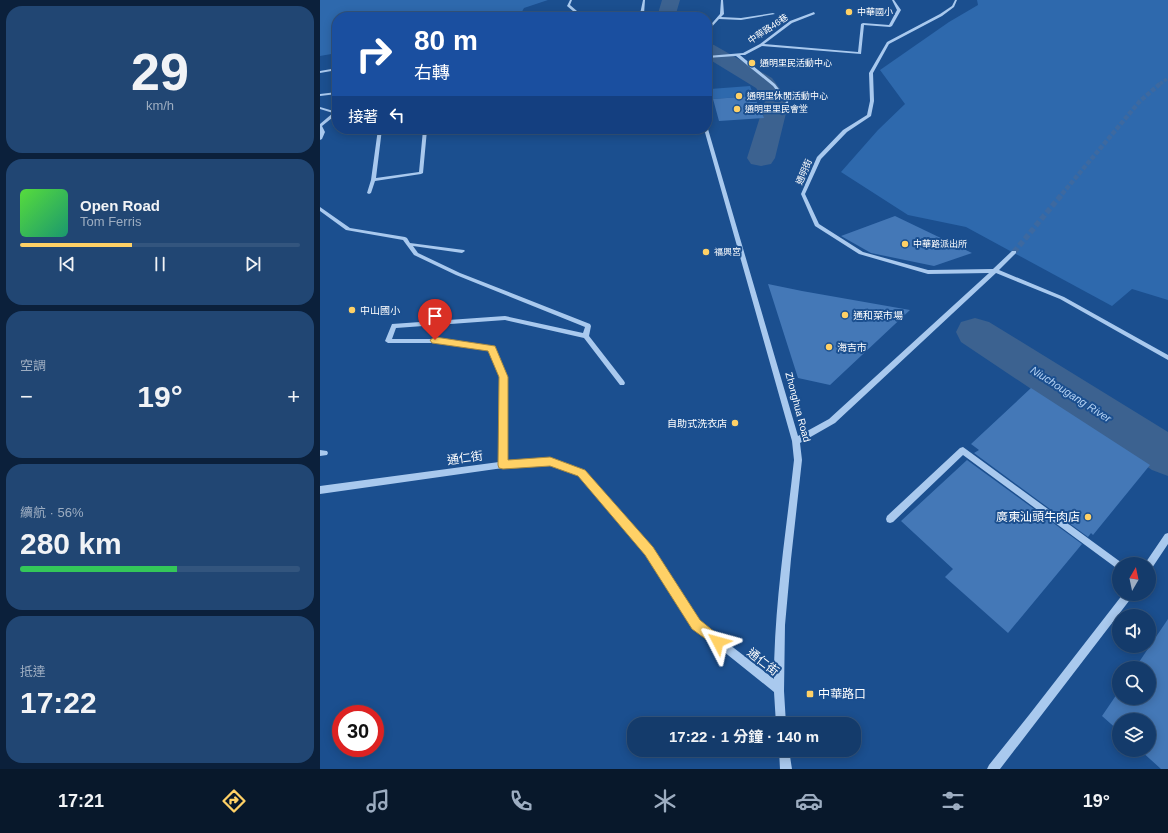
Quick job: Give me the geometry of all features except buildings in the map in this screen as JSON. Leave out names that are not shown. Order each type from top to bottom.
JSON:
[{"type":"street","points":[[571,0],[568,5],[576,12]]},
{"type":"street","points":[[642,12],[644,0]]},
{"type":"street","points":[[712,25],[722,14],[722,0]]},
{"type":"street","points":[[761,45],[860,53],[863,24],[890,26],[899,10],[893,0]]},
{"type":"street","name":"通明街","points":[[956,0],[953,6],[941,15],[888,42],[871,73],[872,101],[869,116],[845,132],[818,158],[803,194],[817,225],[861,254],[928,272],[995,271]]},
{"type":"street","name":"中華路46巷","points":[[712,57],[744,54],[761,45],[791,22],[814,13]]},
{"type":"street","points":[[718,18],[741,19],[773,14]]},
{"type":"street","points":[[735,55],[774,85],[787,102]]},
{"type":"street","points":[[320,72],[332,70]]},
{"type":"street","points":[[320,95],[332,94]]},
{"type":"street","points":[[320,108],[332,112]]},
{"type":"street","points":[[320,139],[323,132],[320,126],[332,116]]},
{"type":"street","points":[[369,193],[373,180],[379,134]]},
{"type":"street","points":[[373,180],[421,173],[425,134]]},
{"type":"street","name":"Zhonghua Road","points":[[707,134],[796,441],[798,460],[783,602],[778,689],[780,717]]},
{"type":"street","points":[[320,209],[348,229],[405,239],[416,254],[458,274],[588,326],[586,336]]},
{"type":"street","points":[[409,244],[462,252]]},
{"type":"street","points":[[796,441],[832,422],[1014,252]]},
{"type":"street","points":[[995,271],[1062,298],[1168,358]]},
{"type":"street","points":[[503,465],[503,377],[492,348],[435,340],[388,341],[394,326],[505,318],[586,336],[622,383]]},
{"type":"street","points":[[890,519],[963,450],[1112,561]]},
{"type":"street","name":"通仁街","points":[[320,490],[503,465],[550,461],[581,473],[649,551],[696,624],[778,689]]},
{"type":"street","points":[[1154,557],[1168,537]]},
{"type":"street","points":[[993,769],[1124,601]]},
{"type":"street","points":[[785,757],[786,769]]},
{"type":"shaded area","points":[[320,0],[548,0],[524,8],[522,12],[332,12],[332,54],[320,56]]},
{"type":"shaded area","points":[[977,0],[1168,0],[1168,300],[1132,289],[1112,306],[966,227],[908,215],[841,172],[878,130],[905,104],[880,70],[949,22],[978,5]]},
{"type":"shaded area","points":[[750,86],[754,96],[713,99],[712,89]]},
{"type":"waterway","name":"Niuchougang River","points":[[667,12],[671,0]]},
{"type":"waterway","name":"Niuchougang River","points":[[712,52],[764,83],[777,101],[761,158]]},
{"type":"waterway","name":"Niuchougang River","points":[[975,332],[1168,456]]},
{"type":"tunnel","points":[[1160,84],[1168,78]]},
{"type":"tunnel","points":[[1062,194],[1140,101],[1161,83]]},
{"type":"tunnel","points":[[1014,252],[1063,193]]},
{"type":"place","name":"中華國小","points":[[849,12]]},
{"type":"place","name":"通明里民活動中心","points":[[752,63]]},
{"type":"place","name":"通明里休閒活動中心","points":[[739,96]]},
{"type":"place","name":"通明里里民會堂","points":[[737,109]]},
{"type":"place","name":"中華路派出所","points":[[905,244]]},
{"type":"place","name":"福興宮","points":[[706,252]]},
{"type":"place","name":"中山國小","points":[[352,310]]},
{"type":"place","name":"通和菜市場","points":[[845,315]]},
{"type":"place","name":"海吉市","points":[[829,347]]},
{"type":"place","name":"自助式洗衣店","points":[[735,423]]},
{"type":"place","name":"廣東汕頭牛肉店","points":[[1088,517]]},
{"type":"place","name":"中華路口","points":[[810,694]]},
{"type":"route","points":[[435,340],[492,348],[503,377],[503,465],[550,461],[581,473],[649,551],[696,624],[718,642]]}]
